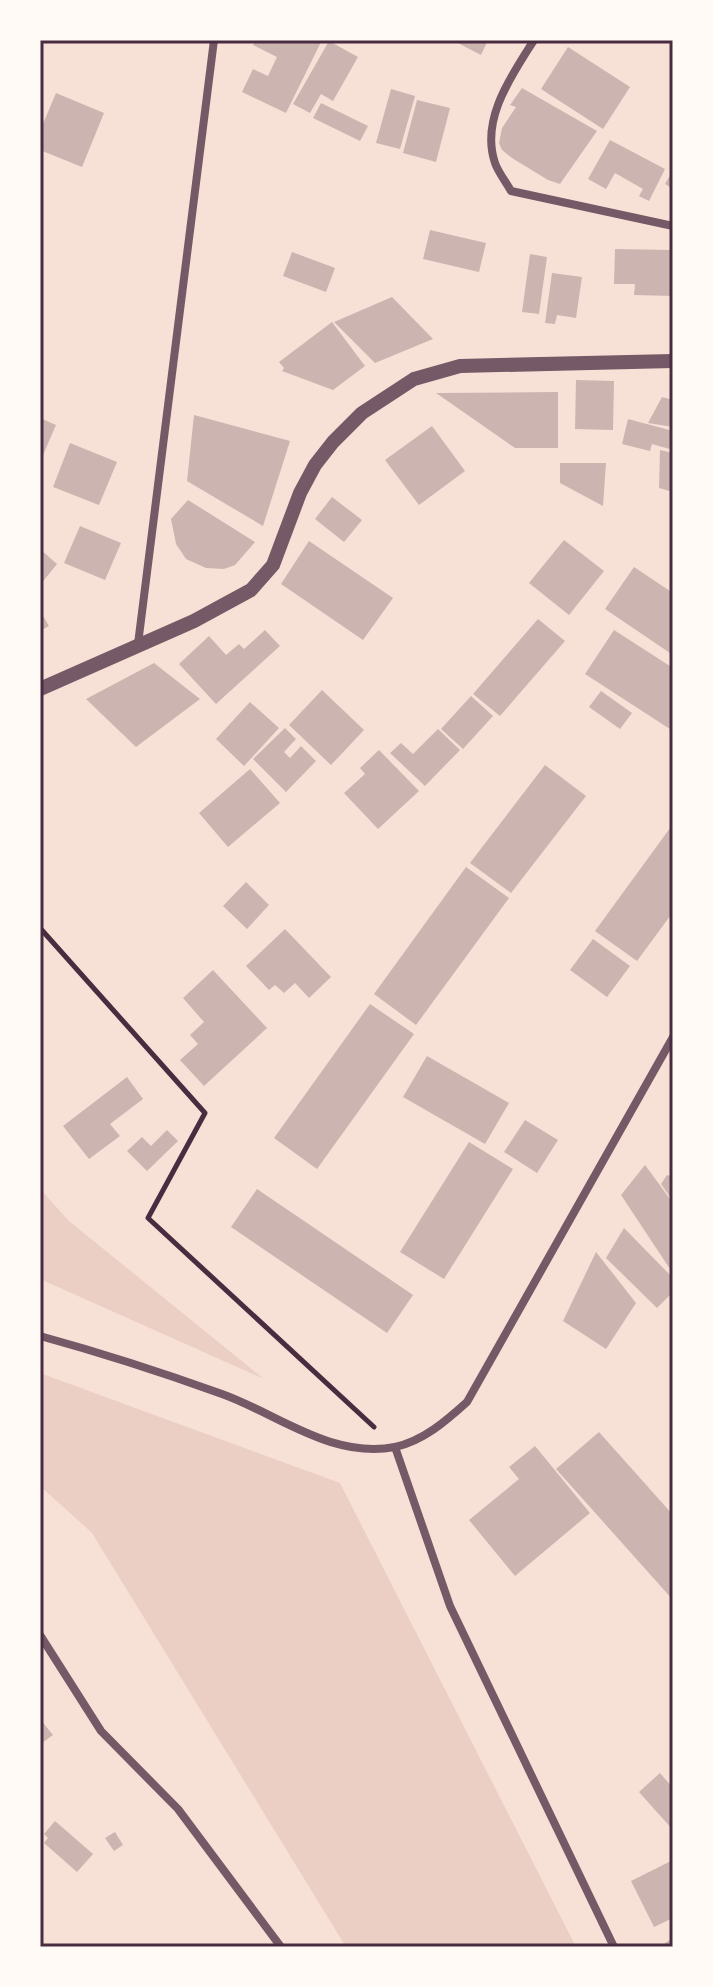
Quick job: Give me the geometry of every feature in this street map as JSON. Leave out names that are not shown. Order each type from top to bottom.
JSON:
[{"type":"street","points":[[138,644],[214,40]]},
{"type":"street","points":[[534,40],[502,93],[495,117],[492,142],[495,163],[511,191],[673,226]]},
{"type":"street","points":[[40,689],[229,603],[251,590],[273,565],[300,493],[315,465],[362,413],[414,379],[460,366],[673,361]]},
{"type":"street","points":[[40,1336],[135,1362],[246,1403],[294,1428],[341,1447],[395,1447],[439,1427],[467,1402],[673,1037]]},
{"type":"street","points":[[395,1447],[450,1606],[614,1947]]},
{"type":"street","points":[[40,1635],[101,1731],[178,1809],[281,1947]]},
{"type":"path","points":[[40,928],[205,1113],[148,1218],[395,1447]]},
{"type":"shaded area","points":[[40,1189],[69,1221],[264,1379],[40,1279]]},
{"type":"shaded area","points":[[40,1373],[340,1483],[576,1947],[346,1947],[92,1533],[40,1486]]},
{"type":"building","points":[[256,40],[322,40],[286,113],[242,92],[253,69],[268,76],[277,57],[253,45]]},
{"type":"building","points":[[452,40],[488,40],[481,55]]},
{"type":"building","points":[[329,41],[358,57],[333,101],[321,94],[310,113],[293,104]]},
{"type":"building","points":[[568,47],[630,87],[603,129],[541,89]]},
{"type":"building","points":[[522,88],[597,131],[560,184],[512,158],[499,143],[502,128],[516,107],[510,105]]},
{"type":"building","points":[[391,89],[415,96],[400,149],[376,143]]},
{"type":"building","points":[[56,93],[104,113],[82,167],[40,150],[40,131]]},
{"type":"building","points":[[417,100],[450,108],[436,162],[403,153]]},
{"type":"building","points":[[321,103],[368,126],[360,141],[313,118]]},
{"type":"building","points":[[610,140],[665,169],[649,201],[639,196],[643,189],[615,173],[606,189],[588,179]]},
{"type":"building","points":[[673,170],[673,189],[665,184]]},
{"type":"building","points":[[430,230],[486,243],[479,272],[423,259]]},
{"type":"building","points":[[615,249],[673,250],[673,296],[634,295],[635,284],[614,284]]},
{"type":"building","points":[[292,252],[335,268],[326,292],[283,276]]},
{"type":"building","points":[[530,254],[547,257],[539,314],[522,312]]},
{"type":"building","points":[[552,273],[582,277],[576,318],[557,315],[555,324],[545,323]]},
{"type":"building","points":[[392,297],[433,339],[375,363],[334,322]]},
{"type":"building","points":[[332,322],[365,366],[333,390],[282,371],[284,368],[279,362]]},
{"type":"building","points":[[576,380],[614,381],[613,430],[575,429]]},
{"type":"building","points":[[558,392],[558,448],[515,448],[436,393]]},
{"type":"building","points":[[662,397],[673,400],[673,427],[648,423]]},
{"type":"building","points":[[194,415],[290,441],[263,526],[187,481]]},
{"type":"building","points":[[40,418],[56,425],[40,462]]},
{"type":"building","points":[[628,419],[673,431],[673,450],[652,444],[650,451],[622,444]]},
{"type":"building","points":[[432,426],[465,471],[419,505],[385,460]]},
{"type":"building","points":[[70,443],[117,462],[99,505],[53,487]]},
{"type":"building","points":[[660,450],[673,453],[673,492],[659,488]]},
{"type":"building","points":[[560,463],[606,463],[603,506],[560,483]]},
{"type":"building","points":[[332,497],[362,520],[344,542],[315,519]]},
{"type":"building","points":[[188,500],[255,542],[235,565],[224,569],[206,568],[186,559],[176,544],[171,519]]},
{"type":"building","points":[[80,526],[121,543],[105,580],[64,563]]},
{"type":"building","points":[[564,540],[604,571],[569,615],[529,583]]},
{"type":"building","points":[[309,541],[393,598],[363,640],[281,584]]},
{"type":"building","points":[[40,549],[57,564],[40,585]]},
{"type":"building","points":[[634,567],[673,593],[673,655],[605,609]]},
{"type":"building","points":[[40,611],[49,626],[40,631]]},
{"type":"building","points":[[538,619],[565,641],[500,716],[473,694]]},
{"type":"building","points":[[265,630],[280,646],[216,704],[179,664],[209,636],[226,655],[239,644],[244,649]]},
{"type":"building","points":[[614,630],[673,668],[673,731],[585,674]]},
{"type":"building","points":[[154,663],[200,699],[136,747],[86,699]]},
{"type":"building","points":[[322,690],[364,730],[331,765],[289,725]]},
{"type":"building","points":[[601,691],[632,713],[620,729],[589,707]]},
{"type":"building","points":[[471,696],[493,716],[463,749],[441,729]]},
{"type":"building","points":[[250,702],[279,728],[244,766],[216,739]]},
{"type":"building","points":[[285,728],[296,739],[284,752],[290,758],[301,746],[316,761],[286,792],[253,759]]},
{"type":"building","points":[[438,729],[460,750],[425,786],[390,753],[401,743],[413,754]]},
{"type":"building","points":[[379,750],[419,791],[378,829],[344,793],[365,774],[360,768]]},
{"type":"building","points":[[545,765],[586,796],[511,893],[470,863]]},
{"type":"building","points":[[250,769],[280,803],[228,847],[199,813]]},
{"type":"building","points":[[673,824],[673,912],[637,961],[595,931]]},
{"type":"building","points":[[466,867],[509,898],[416,1025],[374,994]]},
{"type":"building","points":[[246,882],[269,905],[247,929],[223,906]]},
{"type":"building","points":[[285,929],[331,977],[309,998],[295,983],[284,993],[275,985],[269,990],[246,966]]},
{"type":"building","points":[[593,939],[630,966],[607,997],[570,970]]},
{"type":"building","points":[[213,970],[267,1028],[204,1086],[180,1060],[198,1044],[190,1035],[204,1022],[183,998]]},
{"type":"building","points":[[370,1004],[414,1034],[317,1169],[274,1138]]},
{"type":"building","points":[[427,1056],[509,1103],[485,1144],[403,1097]]},
{"type":"building","points":[[127,1077],[143,1099],[110,1124],[120,1136],[89,1159],[63,1126]]},
{"type":"building","points":[[525,1120],[558,1140],[537,1173],[504,1152]]},
{"type":"building","points":[[167,1130],[178,1141],[147,1171],[127,1151],[142,1137],[151,1146]]},
{"type":"building","points":[[469,1142],[513,1169],[444,1279],[400,1252]]},
{"type":"building","points":[[645,1165],[673,1203],[673,1266],[670,1269],[621,1195]]},
{"type":"building","points":[[667,1175],[673,1177],[673,1201],[661,1184]]},
{"type":"building","points":[[257,1189],[413,1295],[387,1333],[231,1227]]},
{"type":"building","points":[[624,1228],[673,1278],[673,1292],[657,1308],[606,1258]]},
{"type":"building","points":[[596,1252],[636,1303],[606,1349],[563,1321]]},
{"type":"building","points":[[599,1432],[673,1515],[673,1600],[556,1469]]},
{"type":"building","points":[[535,1446],[590,1513],[515,1576],[469,1520],[519,1479],[509,1467]]},
{"type":"building","points":[[40,1719],[53,1735],[42,1743],[40,1741]]},
{"type":"building","points":[[660,1773],[673,1788],[673,1830],[639,1792]]},
{"type":"building","points":[[55,1821],[93,1854],[77,1872],[44,1843],[48,1838],[44,1834]]},
{"type":"building","points":[[115,1832],[123,1845],[114,1851],[105,1838]]},
{"type":"building","points":[[673,1860],[673,1918],[654,1927],[631,1881]]},
{"type":"building","points":[[673,1938],[673,1947],[659,1947]]}]
